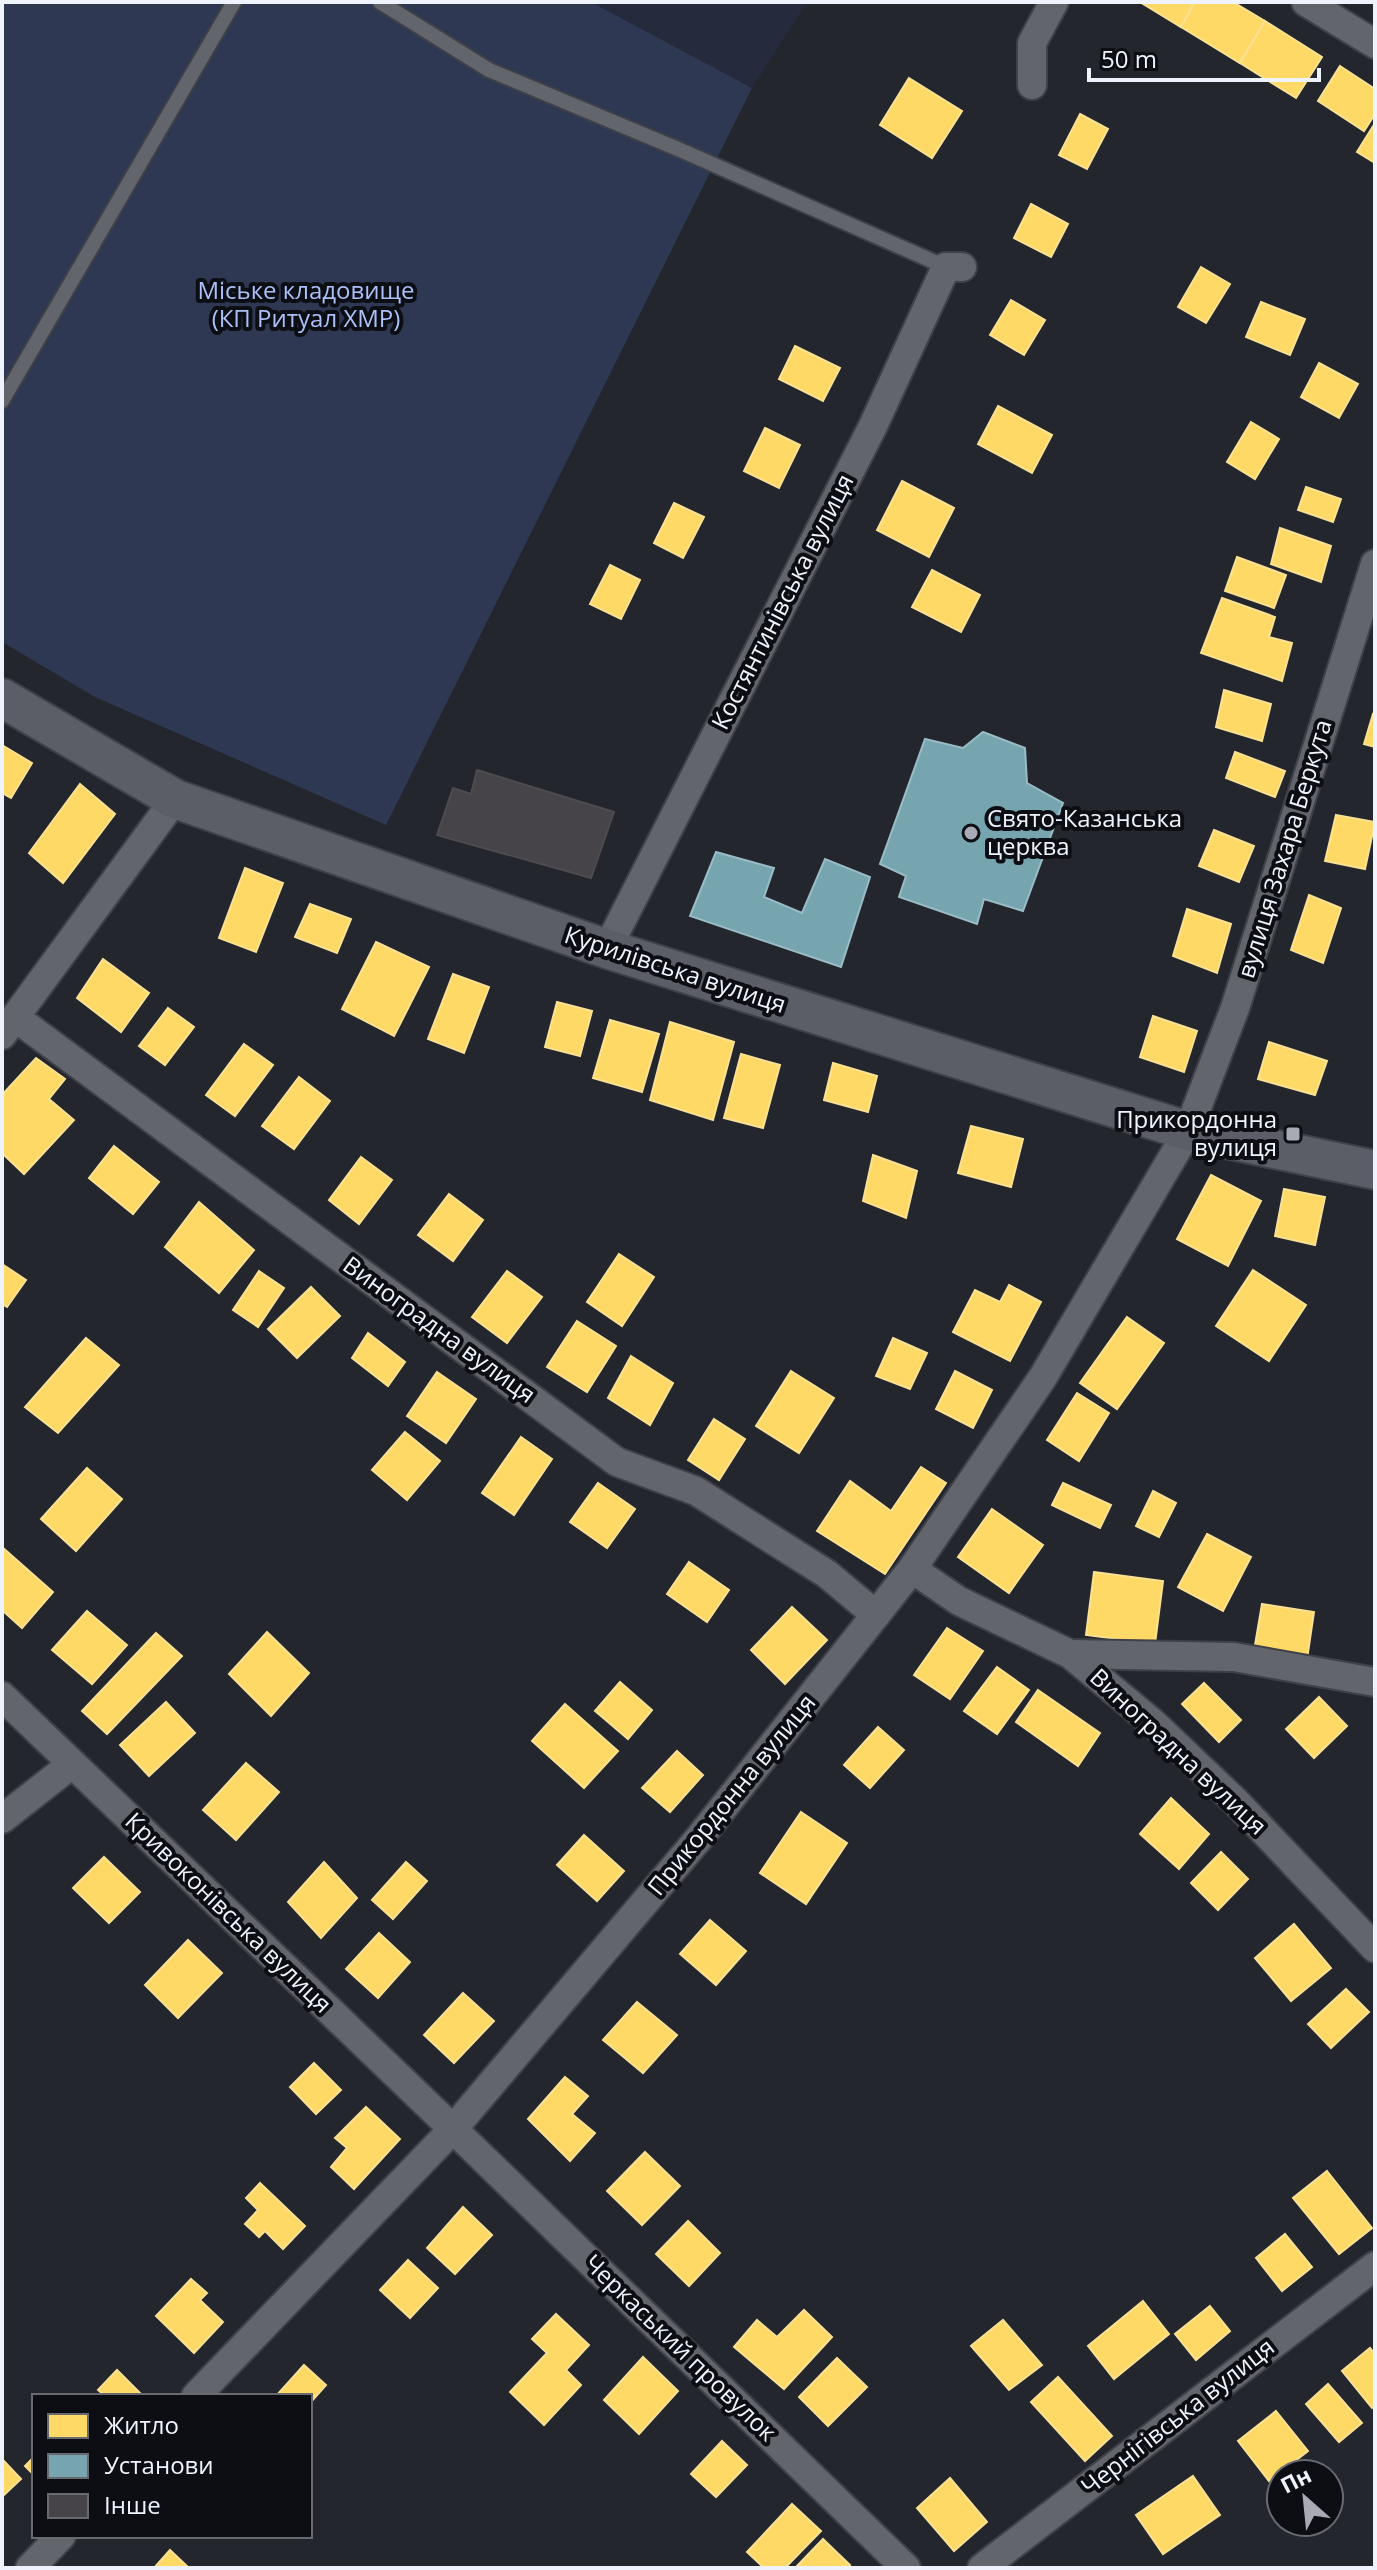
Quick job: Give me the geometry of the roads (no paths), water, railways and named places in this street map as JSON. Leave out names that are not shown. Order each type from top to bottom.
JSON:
[{"type":"main road","name":"Курилівська вулиця","points":[[2,698],[175,799],[607,949],[1188,1131],[1375,1170]]},
{"type":"street","points":[[1032,85],[1032,43],[1054,2]]},
{"type":"street","points":[[1306,2],[1375,44]]},
{"type":"street","name":"Костянтинівська вулиця","points":[[607,949],[954,267]]},
{"type":"street","name":"вулиця Захара Беркута","points":[[1188,1131],[1235,1008],[1375,564]]},
{"type":"street","points":[[9,1027],[175,799]]},
{"type":"street","name":"Виноградна вулиця","points":[[9,1027],[617,1462],[696,1491],[827,1574],[876,1615]]},
{"type":"street","name":"Прикордонна вулиця","points":[[198,2394],[453,2129],[700,1837],[876,1615],[912,1569],[1043,1377],[1188,1131]]},
{"type":"street","name":"Виноградна вулиця","points":[[912,1569],[959,1601],[1070,1654],[1153,1723],[1236,1802],[1375,1948]]},
{"type":"street","points":[[1070,1654],[1234,1657],[1375,1682]]},
{"type":"street","name":"Кривоконівська вулиця","points":[[2,1696],[453,2129]]},
{"type":"street","points":[[2,1819],[72,1764]]},
{"type":"street","name":"Черкаський провулок","points":[[453,2129],[906,2568]]},
{"type":"street","name":"Чернігівська вулиця","points":[[982,2568],[1375,2266]]},
{"type":"street","points":[[30,2568],[59,2538]]},
{"type":"lane","points":[[2,401],[234,2]]},
{"type":"lane","points":[[380,2],[489,70],[954,267]]},
{"type":"place","name":"Свято-Казанська церква","points":[[971,833]]},
{"type":"place","name":"Прикордонна вулиця","points":[[1293,1134]]},
{"type":"park label","name":"Міське кладовище (КП Ритуал ХМР)","points":[[306,305]]}]
